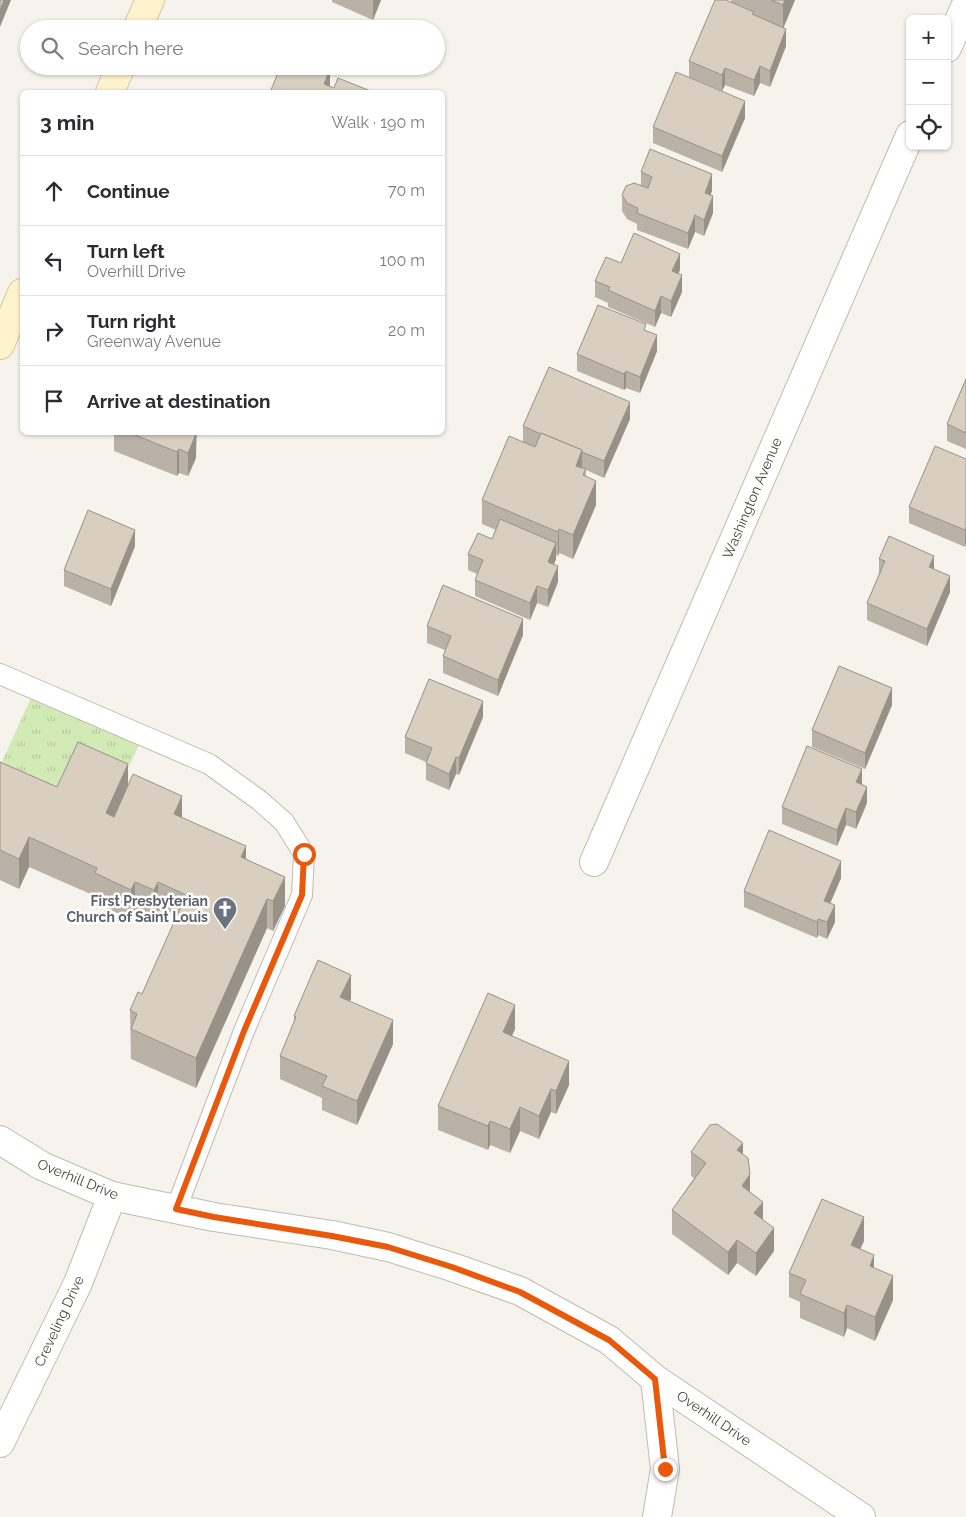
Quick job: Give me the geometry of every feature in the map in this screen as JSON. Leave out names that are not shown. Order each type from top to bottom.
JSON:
[{"type":"main road","points":[[141,20],[150,0]]},
{"type":"main road","points":[[111,90],[117,75]]},
{"type":"main road","points":[[0,345],[20,298]]},
{"type":"street","points":[[951,39],[966,5]]},
{"type":"street","name":"Washington Avenue","points":[[594,862],[906,144]]},
{"type":"street","name":"Overhill Drive","points":[[0,1140],[42,1166],[112,1196],[214,1217],[388,1247],[461,1270],[520,1292],[609,1340],[655,1379],[861,1517]]},
{"type":"street","name":"Creveling Drive","points":[[0,1443],[78,1283],[112,1196]]},
{"type":"street","points":[[655,1379],[665,1469],[657,1517]]},
{"type":"lane","points":[[0,674],[210,764],[259,800],[284,822],[304,854],[302,895],[244,1031],[176,1209]]},
{"type":"green space","points":[[36,687],[143,736],[118,790],[57,817],[0,766]]},
{"type":"building","points":[[0,0],[4,0],[0,10]]},
{"type":"building","points":[[715,0],[726,0],[786,29],[770,71],[760,66],[754,80],[725,68],[722,75],[689,61]]},
{"type":"building","points":[[771,0],[785,0],[783,5]]},
{"type":"building","points":[[676,72],[745,101],[722,156],[653,127]]},
{"type":"building","points":[[277,75],[328,75],[324,84],[334,88],[338,78],[368,90],[271,90]]},
{"type":"building","points":[[650,149],[712,174],[705,193],[713,196],[704,220],[695,215],[688,233],[637,213],[638,208],[627,203],[622,195],[626,186],[634,183],[648,188],[652,177],[641,172]]},
{"type":"building","points":[[634,233],[680,254],[672,271],[682,275],[671,301],[661,296],[655,311],[608,290],[610,287],[595,281],[606,257],[621,263]]},
{"type":"building","points":[[598,305],[646,324],[644,330],[657,335],[640,377],[626,371],[624,374],[577,354]]},
{"type":"building","points":[[549,367],[630,402],[604,461],[523,426]]},
{"type":"building","points":[[966,379],[966,433],[947,424]]},
{"type":"building","points":[[541,433],[582,450],[576,466],[586,469],[583,475],[596,481],[573,535],[559,529],[558,532],[482,500],[509,436],[535,447]]},
{"type":"building","points":[[135,435],[196,435],[188,453],[179,449],[177,452]]},
{"type":"building","points":[[935,446],[966,459],[965,530],[909,507]]},
{"type":"building","points":[[88,510],[135,530],[111,589],[64,570]]},
{"type":"building","points":[[500,519],[556,543],[548,562],[558,566],[548,590],[537,586],[530,603],[475,580],[483,560],[468,554],[478,533],[492,539]]},
{"type":"building","points":[[889,536],[934,556],[929,567],[950,576],[927,629],[867,603],[885,561],[879,559]]},
{"type":"building","points":[[443,585],[523,619],[498,680],[443,656],[451,636],[427,626]]},
{"type":"building","points":[[839,666],[892,688],[865,753],[812,730]]},
{"type":"building","points":[[429,679],[483,701],[459,758],[456,757],[449,774],[426,763],[432,748],[405,737]]},
{"type":"building","name":"First Presbyterian Church of Saint Louis","points":[[78,742],[128,764],[106,813],[114,817],[133,774],[182,796],[174,814],[246,846],[241,857],[285,877],[273,901],[267,899],[196,1058],[131,1029],[137,1014],[130,1010],[138,992],[142,994],[186,895],[158,882],[154,890],[135,882],[131,890],[95,873],[97,868],[29,837],[19,859],[0,850],[0,762],[57,787]]},
{"type":"building","points":[[807,746],[862,769],[856,782],[867,787],[856,812],[846,808],[837,830],[782,807]]},
{"type":"building","points":[[769,830],[841,861],[824,901],[835,905],[827,922],[818,919],[817,922],[744,891]]},
{"type":"building","points":[[318,960],[351,975],[340,997],[393,1020],[357,1101],[322,1086],[327,1076],[280,1056],[296,1017],[294,1016]]},
{"type":"building","points":[[488,993],[515,1005],[503,1032],[569,1061],[556,1091],[551,1089],[539,1116],[520,1107],[510,1129],[490,1121],[488,1126],[438,1106]]},
{"type":"building","points":[[717,1124],[743,1143],[737,1150],[748,1158],[750,1174],[742,1186],[763,1202],[754,1213],[774,1228],[756,1253],[737,1240],[728,1252],[672,1210],[706,1163],[691,1152],[710,1125]]},
{"type":"building","points":[[822,1199],[864,1217],[851,1245],[874,1255],[870,1266],[893,1276],[875,1317],[847,1305],[844,1313],[800,1294],[806,1280],[789,1273]]},
{"type":"place","name":"First Presbyterian Church of Saint Louis","points":[[225,930]]},
{"type":"route","points":[[304,854],[302,895],[244,1031],[176,1209],[388,1247],[452,1267],[520,1292],[609,1340],[655,1379],[665,1469]]}]
